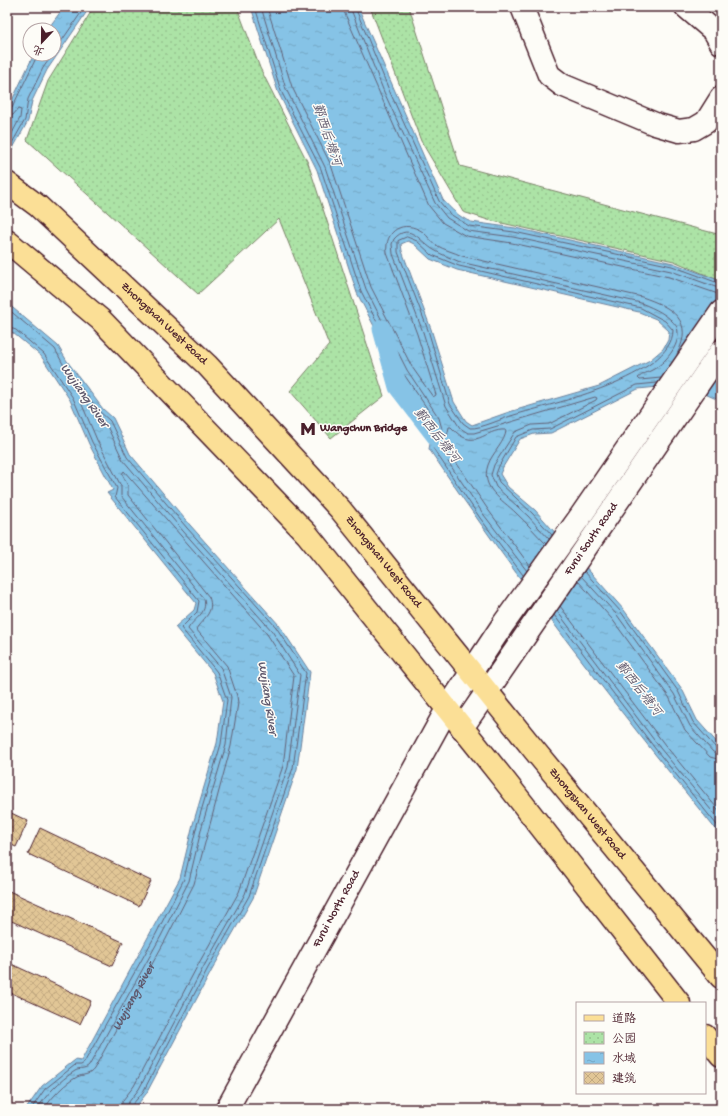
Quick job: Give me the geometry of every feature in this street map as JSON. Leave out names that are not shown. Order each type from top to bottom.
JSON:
[{"type":"main road","name":"Zhongshan West Road","points":[[7,183],[38,206],[207,365],[340,510],[470,672],[721,977]]},
{"type":"main road","points":[[7,241],[101,320],[307,534],[448,709],[678,1002]]},
{"type":"main road","points":[[706,1037],[721,1056]]},
{"type":"street","points":[[522,7],[548,75],[562,85],[655,124],[679,131],[694,129],[706,122],[721,98]]},
{"type":"street","points":[[686,7],[714,31],[721,43]]},
{"type":"street","name":"Furui South Road","points":[[470,672],[580,517],[721,312]]},
{"type":"street","name":"Furui South Road","points":[[462,728],[721,350]]},
{"type":"street","points":[[448,709],[470,672]]},
{"type":"street","name":"Furui North Road","points":[[228,1109],[448,709]]},
{"type":"green space","points":[[94,7],[237,7],[260,68],[308,163],[384,396],[331,438],[290,391],[329,345],[279,219],[198,294],[27,140],[48,81],[60,62],[62,62],[62,58]]},
{"type":"green space","points":[[370,7],[409,7],[460,166],[721,235],[720,281],[674,261],[488,220],[463,212],[421,141]]},
{"type":"water","points":[[64,7],[90,7],[62,48],[62,22],[53,22]]},
{"type":"water","points":[[251,7],[358,7],[443,200],[452,210],[471,222],[515,228],[673,263],[721,281],[721,401],[698,391],[668,386],[638,389],[551,433],[534,434],[520,439],[500,474],[508,487],[535,510],[624,610],[682,689],[697,720],[721,747],[721,836],[570,646],[498,548],[429,449],[433,428],[431,422],[399,375],[357,293],[317,170],[278,92]],"holes":[[[408,241],[414,244],[430,259],[457,270],[639,312],[656,319],[669,331],[668,340],[663,349],[650,360],[599,386],[509,412],[472,425],[466,421],[454,402],[431,329],[402,251],[401,244]]]},
{"type":"water","points":[[30,62],[52,62],[32,101],[28,121],[7,159],[7,111]]},
{"type":"water","name":"Wujiang River","points":[[7,303],[58,346],[67,361],[103,409],[113,418],[130,454],[190,525],[279,625],[310,672],[297,769],[253,898],[212,970],[146,1094],[134,1109],[26,1109],[42,1086],[75,1060],[81,1061],[180,878],[193,824],[217,743],[223,701],[213,673],[175,627],[194,610],[196,603],[107,493],[113,490],[89,444],[70,400],[41,356],[13,333],[7,331]]},
{"type":"building","points":[[7,811],[28,821],[16,847],[7,843]]},
{"type":"building","points":[[40,828],[151,881],[139,906],[28,854]]},
{"type":"building","points":[[9,891],[123,942],[112,966],[7,919],[7,896]]},
{"type":"building","points":[[7,962],[91,1001],[80,1024],[7,991]]},
{"type":"waterway","name":"鄞西后塘河","points":[[382,329],[398,387],[448,452]]},
{"type":"place","name":"Wangchun Bridge","points":[[308,429]]}]
